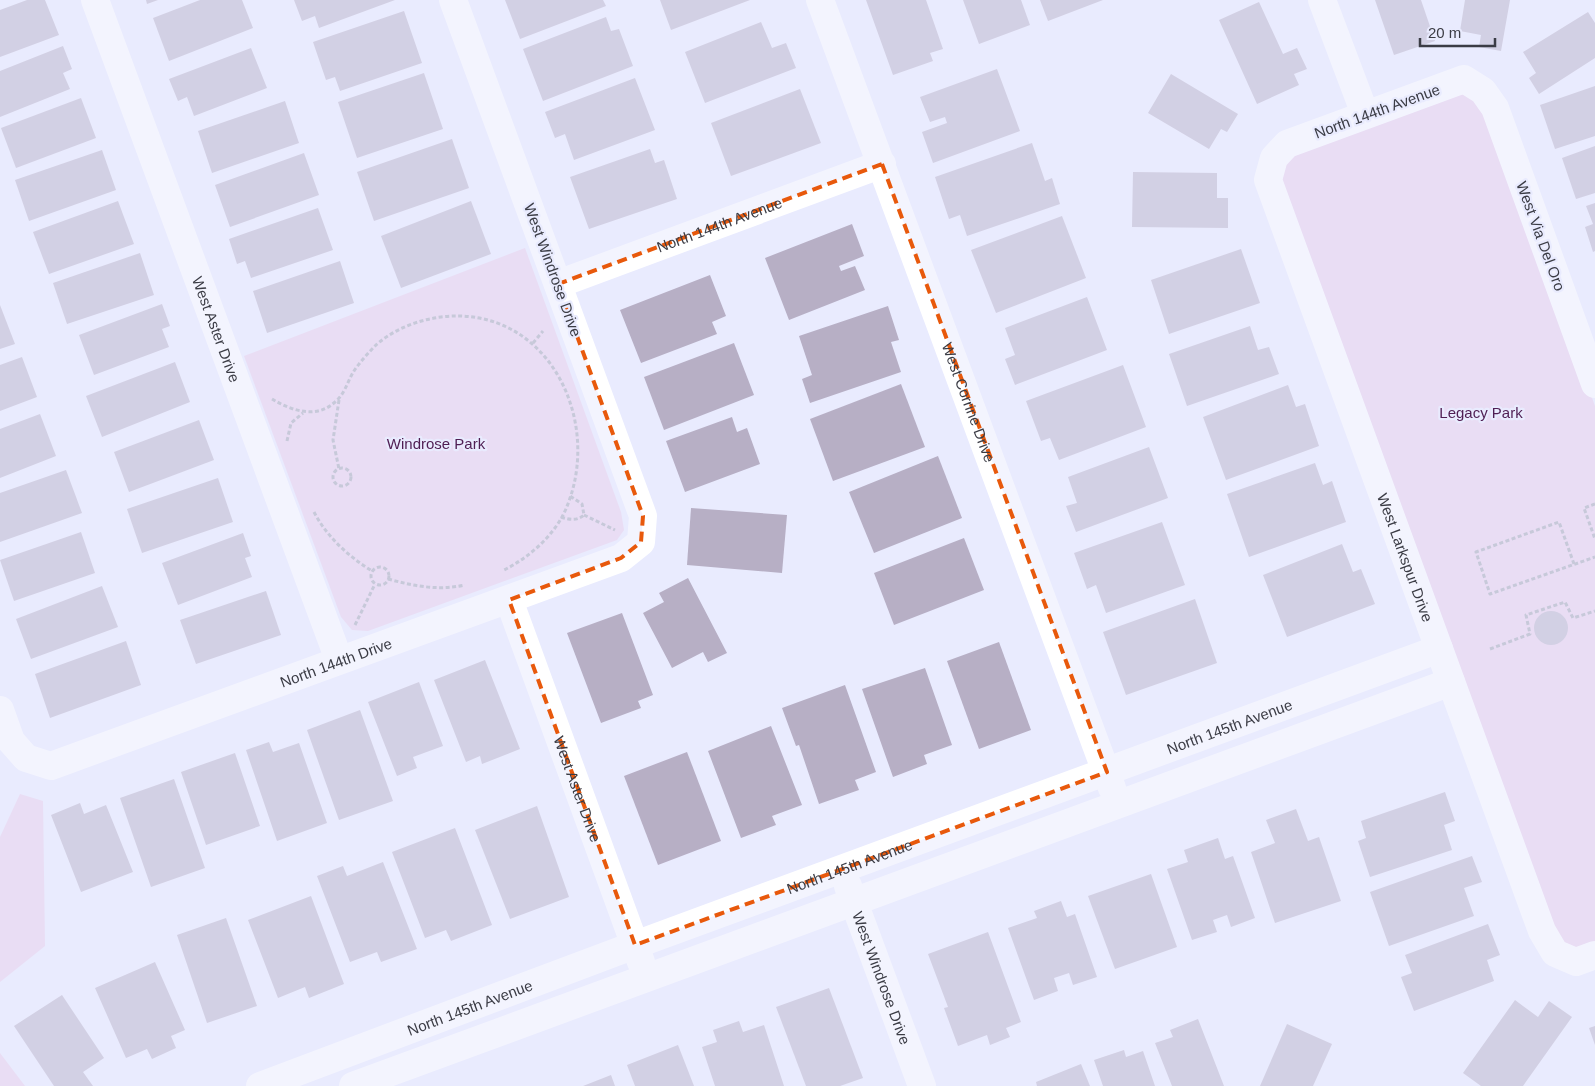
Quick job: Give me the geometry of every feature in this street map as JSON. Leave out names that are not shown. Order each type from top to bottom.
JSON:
[{"type":"street","name":"West Aster Drive","points":[[94,0],[339,660]]},
{"type":"street","name":"West Windrose Drive","points":[[453,0],[643,516],[641,542]]},
{"type":"street","name":"West Corrine Drive","points":[[820,0],[1118,804]]},
{"type":"street","points":[[1322,0],[1365,114]]},
{"type":"street","name":"North 144th Avenue","points":[[1274,158],[1287,144],[1464,79],[1483,91]]},
{"type":"street","name":"West Via Del Oro","points":[[1483,91],[1495,108],[1595,384]]},
{"type":"street","name":"West Larkspur Drive","points":[[1274,158],[1268,180],[1542,931],[1555,953],[1576,962],[1595,955]]},
{"type":"street","name":"North 144th Avenue","points":[[558,284],[882,164]]},
{"type":"street","name":"North 144th Drive","points":[[0,710],[11,740],[26,758],[52,766],[621,558],[641,542]]},
{"type":"street","name":"West Aster Drive","points":[[509,600],[647,978]]},
{"type":"street","name":"North 145th Avenue","points":[[260,1086],[635,945],[1439,649]]},
{"type":"street","points":[[353,1086],[1451,682]]},
{"type":"street","name":"West Windrose Drive","points":[[842,869],[922,1086]]},
{"type":"path","points":[[339,469],[333,440],[339,399],[355,369],[376,345],[394,333],[413,323],[443,317],[473,316],[501,324],[533,342],[558,373],[578,431],[575,475],[570,496],[561,517],[545,540],[517,564],[500,572]]},
{"type":"path","points":[[533,342],[543,331]]},
{"type":"path","points":[[272,399],[289,410],[304,413]]},
{"type":"path","points":[[287,442],[292,423],[296,417],[304,413],[321,410],[339,399]]},
{"type":"path","points":[[339,469],[345,469],[350,473],[351,478],[346,486],[340,486],[334,481],[333,475],[339,469]]},
{"type":"path","points":[[561,517],[572,520],[580,519],[584,515],[582,504],[570,496]]},
{"type":"path","points":[[1595,504],[1584,508],[1595,539]]},
{"type":"path","points":[[311,506],[322,526],[335,542],[372,571]]},
{"type":"path","points":[[1574,564],[1559,522],[1476,552],[1490,594],[1595,557]]},
{"type":"path","points":[[372,571],[379,567],[385,569],[388,573],[388,579],[384,584],[375,584]]},
{"type":"path","points":[[372,571],[372,580],[375,584]]},
{"type":"path","points":[[388,579],[418,587],[453,588],[472,583]]},
{"type":"path","points":[[353,632],[375,584]]},
{"type":"path","points":[[1490,649],[1530,634],[1526,615],[1565,602],[1573,618],[1595,611]]},
{"type":"highlighted area","points":[[882,164],[1107,772],[635,945],[509,600],[621,558],[641,542],[643,516],[558,284]]},
{"type":"green space","name":"Legacy Park","points":[[1464,87],[1483,102],[1595,406],[1595,946],[1577,953],[1557,941],[1278,171],[1290,149]]},
{"type":"green space","name":"Windrose Park","points":[[525,248],[621,512],[624,530],[617,540],[368,631],[352,630],[341,617],[244,356]]},
{"type":"green space","points":[[20,794],[43,801],[45,946],[0,982],[0,837]]},
{"type":"green space","points":[[0,1053],[25,1086],[0,1086]]},
{"type":"building","points":[[27,0],[45,0],[59,35],[0,57],[0,10]]},
{"type":"building","points":[[146,0],[158,0],[147,4]]},
{"type":"building","points":[[200,0],[242,0],[253,28],[169,61],[153,18]]},
{"type":"building","points":[[294,0],[395,0],[319,28],[315,16],[302,21]]},
{"type":"building","points":[[505,0],[603,0],[606,6],[520,39]]},
{"type":"building","points":[[660,0],[750,0],[671,30]]},
{"type":"building","points":[[866,0],[926,0],[943,49],[930,53],[933,61],[893,75]]},
{"type":"building","points":[[963,0],[1021,0],[1030,25],[979,44]]},
{"type":"building","points":[[1040,0],[1103,0],[1048,21]]},
{"type":"building","points":[[1375,0],[1421,0],[1435,41],[1394,55]]},
{"type":"building","points":[[1465,0],[1510,0],[1501,51],[1479,47],[1481,35],[1460,31]]},
{"type":"building","points":[[1259,2],[1283,54],[1297,48],[1307,69],[1294,74],[1299,85],[1257,104],[1219,20]]},
{"type":"building","points":[[404,11],[422,63],[340,91],[335,77],[326,80],[313,42]]},
{"type":"building","points":[[1588,12],[1595,23],[1595,58],[1539,94],[1529,78],[1536,73],[1523,52]]},
{"type":"building","points":[[606,17],[611,31],[619,29],[633,66],[543,101],[523,49]]},
{"type":"building","points":[[761,22],[772,48],[786,43],[796,68],[705,103],[685,52]]},
{"type":"building","points":[[63,46],[72,69],[63,73],[70,89],[0,117],[0,71]]},
{"type":"building","points":[[251,48],[267,88],[194,116],[187,97],[178,101],[169,79]]},
{"type":"building","points":[[997,69],[1020,131],[933,163],[922,132],[947,123],[945,117],[930,122],[920,97]]},
{"type":"building","points":[[424,73],[443,129],[357,158],[338,102]]},
{"type":"building","points":[[1171,74],[1238,114],[1227,132],[1221,129],[1209,149],[1148,113]]},
{"type":"building","points":[[635,78],[655,130],[574,160],[565,134],[555,138],[545,112]]},
{"type":"building","points":[[1595,86],[1595,136],[1555,149],[1540,105]]},
{"type":"building","points":[[800,89],[821,143],[731,176],[711,123]]},
{"type":"building","points":[[81,98],[96,138],[16,168],[1,128]]},
{"type":"building","points":[[285,101],[299,143],[212,173],[198,131]]},
{"type":"building","points":[[452,139],[469,188],[374,221],[357,172]]},
{"type":"building","points":[[1032,143],[1045,181],[1052,178],[1060,204],[967,236],[960,215],[949,219],[935,177]]},
{"type":"building","points":[[1595,146],[1595,193],[1576,199],[1562,158]]},
{"type":"building","points":[[650,149],[655,163],[664,160],[677,199],[589,229],[570,177]]},
{"type":"building","points":[[102,150],[116,190],[29,221],[15,180]]},
{"type":"building","points":[[304,153],[319,195],[230,227],[215,185]]},
{"type":"building","points":[[1133,172],[1217,173],[1217,198],[1228,198],[1228,228],[1132,227]]},
{"type":"building","points":[[118,201],[134,244],[49,274],[33,232]]},
{"type":"building","points":[[471,201],[491,254],[401,288],[381,236]]},
{"type":"building","points":[[1595,203],[1595,251],[1593,252],[1585,227],[1593,224],[1586,206]]},
{"type":"building","points":[[318,208],[333,250],[251,278],[245,261],[237,264],[229,239]]},
{"type":"building","points":[[1062,216],[1086,278],[996,313],[971,250]]},
{"type":"building","points":[[852,224],[864,256],[839,266],[841,271],[855,266],[865,290],[789,320],[765,258]]},
{"type":"building","points":[[1241,249],[1260,303],[1169,334],[1151,280]]},
{"type":"building","points":[[140,253],[154,295],[67,324],[53,283]]},
{"type":"building","points":[[340,261],[354,303],[267,333],[253,291]]},
{"type":"building","points":[[710,275],[726,316],[712,322],[717,334],[641,363],[620,310]]},
{"type":"building","points":[[1087,297],[1107,350],[1015,385],[1005,359],[1015,355],[1005,328]]},
{"type":"building","points":[[162,304],[170,326],[162,329],[169,347],[94,375],[79,335]]},
{"type":"building","points":[[0,305],[15,344],[0,349]]},
{"type":"building","points":[[888,306],[899,340],[891,342],[901,372],[810,403],[802,379],[812,375],[799,336]]},
{"type":"building","points":[[1250,326],[1258,350],[1269,347],[1279,374],[1187,406],[1169,354]]},
{"type":"building","points":[[734,343],[754,395],[664,430],[644,377]]},
{"type":"building","points":[[22,357],[37,397],[0,411],[0,365]]},
{"type":"building","points":[[175,362],[190,402],[102,437],[86,396]]},
{"type":"building","points":[[1123,365],[1146,427],[1059,460],[1050,438],[1041,441],[1026,401]]},
{"type":"building","points":[[901,384],[925,447],[833,481],[810,419]]},
{"type":"building","points":[[1288,385],[1296,407],[1305,404],[1319,446],[1226,480],[1203,417]]},
{"type":"building","points":[[40,414],[56,456],[0,478],[0,429]]},
{"type":"building","points":[[732,417],[737,432],[747,428],[760,464],[685,492],[666,441]]},
{"type":"building","points":[[199,420],[214,460],[129,492],[114,452]]},
{"type":"building","points":[[1149,447],[1168,498],[1076,532],[1066,506],[1077,503],[1068,477]]},
{"type":"building","points":[[938,456],[962,518],[874,553],[849,492]]},
{"type":"building","points":[[1315,463],[1323,485],[1332,481],[1346,522],[1249,557],[1227,494]]},
{"type":"building","points":[[66,470],[82,513],[0,542],[0,493]]},
{"type":"building","points":[[218,478],[233,522],[142,553],[127,509]]},
{"type":"building","points":[[691,508],[787,515],[782,573],[687,565]]},
{"type":"building","points":[[1162,522],[1185,585],[1106,613],[1096,585],[1087,589],[1074,553]]},
{"type":"building","points":[[81,532],[95,573],[14,601],[0,560]]},
{"type":"building","points":[[243,533],[251,556],[245,558],[252,577],[178,605],[162,563]]},
{"type":"building","points":[[964,538],[984,590],[894,625],[874,573]]},
{"type":"building","points":[[1342,544],[1353,572],[1361,569],[1375,604],[1287,637],[1263,575]]},
{"type":"building","points":[[688,578],[727,653],[708,662],[703,652],[672,668],[643,613],[664,602],[659,593]]},
{"type":"building","points":[[102,586],[118,627],[31,659],[16,619]]},
{"type":"building","points":[[266,591],[281,635],[196,664],[180,620]]},
{"type":"building","points":[[1195,599],[1217,663],[1126,695],[1103,632]]},
{"type":"building","points":[[1551,611],[1563,616],[1568,628],[1563,640],[1551,645],[1539,640],[1534,628],[1539,616]]},
{"type":"building","points":[[622,613],[653,695],[638,701],[641,708],[601,723],[567,633]]},
{"type":"building","points":[[126,641],[141,685],[50,718],[35,674]]},
{"type":"building","points":[[999,642],[1031,730],[979,749],[947,661]]},
{"type":"building","points":[[485,660],[520,749],[482,764],[480,756],[466,762],[434,680]]},
{"type":"building","points":[[925,668],[952,745],[924,755],[927,764],[893,777],[862,689]]},
{"type":"building","points":[[419,682],[443,746],[413,757],[417,768],[397,776],[368,702]]},
{"type":"building","points":[[845,685],[876,772],[855,780],[859,790],[819,804],[799,745],[796,746],[782,708]]},
{"type":"building","points":[[360,710],[393,801],[339,820],[307,730]]},
{"type":"building","points":[[771,726],[802,805],[772,816],[776,825],[741,838],[708,751]]},
{"type":"building","points":[[269,742],[273,752],[299,743],[327,823],[277,841],[246,750]]},
{"type":"building","points":[[687,752],[721,841],[658,865],[624,776]]},
{"type":"building","points":[[235,753],[260,826],[206,845],[181,772]]},
{"type":"building","points":[[174,779],[205,868],[151,887],[120,798]]},
{"type":"building","points":[[1445,792],[1455,821],[1444,825],[1452,850],[1370,877],[1358,841],[1366,838],[1361,821]]},
{"type":"building","points":[[80,803],[84,814],[106,805],[133,872],[81,892],[51,815]]},
{"type":"building","points":[[537,806],[569,897],[510,919],[475,830]]},
{"type":"building","points":[[1296,809],[1308,841],[1319,837],[1341,901],[1275,923],[1251,852],[1275,843],[1266,820]]},
{"type":"building","points":[[455,828],[492,925],[451,941],[446,930],[425,938],[392,852]]},
{"type":"building","points":[[1218,838],[1225,859],[1233,856],[1255,918],[1231,927],[1227,915],[1213,920],[1217,932],[1192,940],[1167,869],[1188,862],[1184,850]]},
{"type":"building","points":[[1472,856],[1482,882],[1464,888],[1474,916],[1389,946],[1370,892]]},
{"type":"building","points":[[383,862],[417,949],[381,962],[377,952],[350,962],[317,876],[343,866],[347,876]]},
{"type":"building","points":[[1151,874],[1177,947],[1115,969],[1088,896]]},
{"type":"building","points":[[311,896],[344,984],[309,998],[305,987],[278,998],[248,920]]},
{"type":"building","points":[[1061,901],[1067,917],[1075,914],[1097,977],[1073,985],[1069,973],[1054,978],[1058,991],[1034,1000],[1008,928],[1037,918],[1034,911]]},
{"type":"building","points":[[226,918],[257,1006],[207,1023],[177,935]]},
{"type":"building","points":[[1488,924],[1500,955],[1487,960],[1494,981],[1414,1011],[1401,977],[1412,973],[1405,955]]},
{"type":"building","points":[[988,932],[1021,1022],[1006,1028],[1010,1037],[990,1045],[987,1035],[958,1046],[944,1008],[948,1007],[928,954]]},
{"type":"building","points":[[155,962],[185,1030],[171,1036],[176,1048],[152,1059],[147,1049],[126,1058],[95,988]]},
{"type":"building","points":[[829,988],[863,1078],[840,1086],[806,1086],[776,1007]]},
{"type":"building","points":[[62,995],[104,1058],[83,1072],[93,1086],[54,1086],[14,1026]]},
{"type":"building","points":[[1515,1000],[1538,1017],[1549,1001],[1572,1017],[1523,1086],[1481,1086],[1463,1073]]},
{"type":"building","points":[[1198,1019],[1224,1086],[1172,1086],[1155,1043],[1173,1037],[1170,1030]]},
{"type":"building","points":[[739,1021],[743,1032],[764,1025],[784,1086],[715,1086],[702,1047],[717,1042],[713,1030]]},
{"type":"building","points":[[1287,1024],[1332,1044],[1313,1086],[1260,1086]]},
{"type":"building","points":[[1595,1026],[1595,1045],[1589,1028]]},
{"type":"building","points":[[678,1045],[694,1086],[635,1086],[627,1065]]},
{"type":"building","points":[[1124,1050],[1126,1057],[1143,1051],[1155,1086],[1103,1086],[1094,1060]]},
{"type":"building","points":[[1081,1064],[1090,1086],[1037,1086],[1036,1082]]},
{"type":"building","points":[[611,1075],[615,1086],[583,1086]]}]
